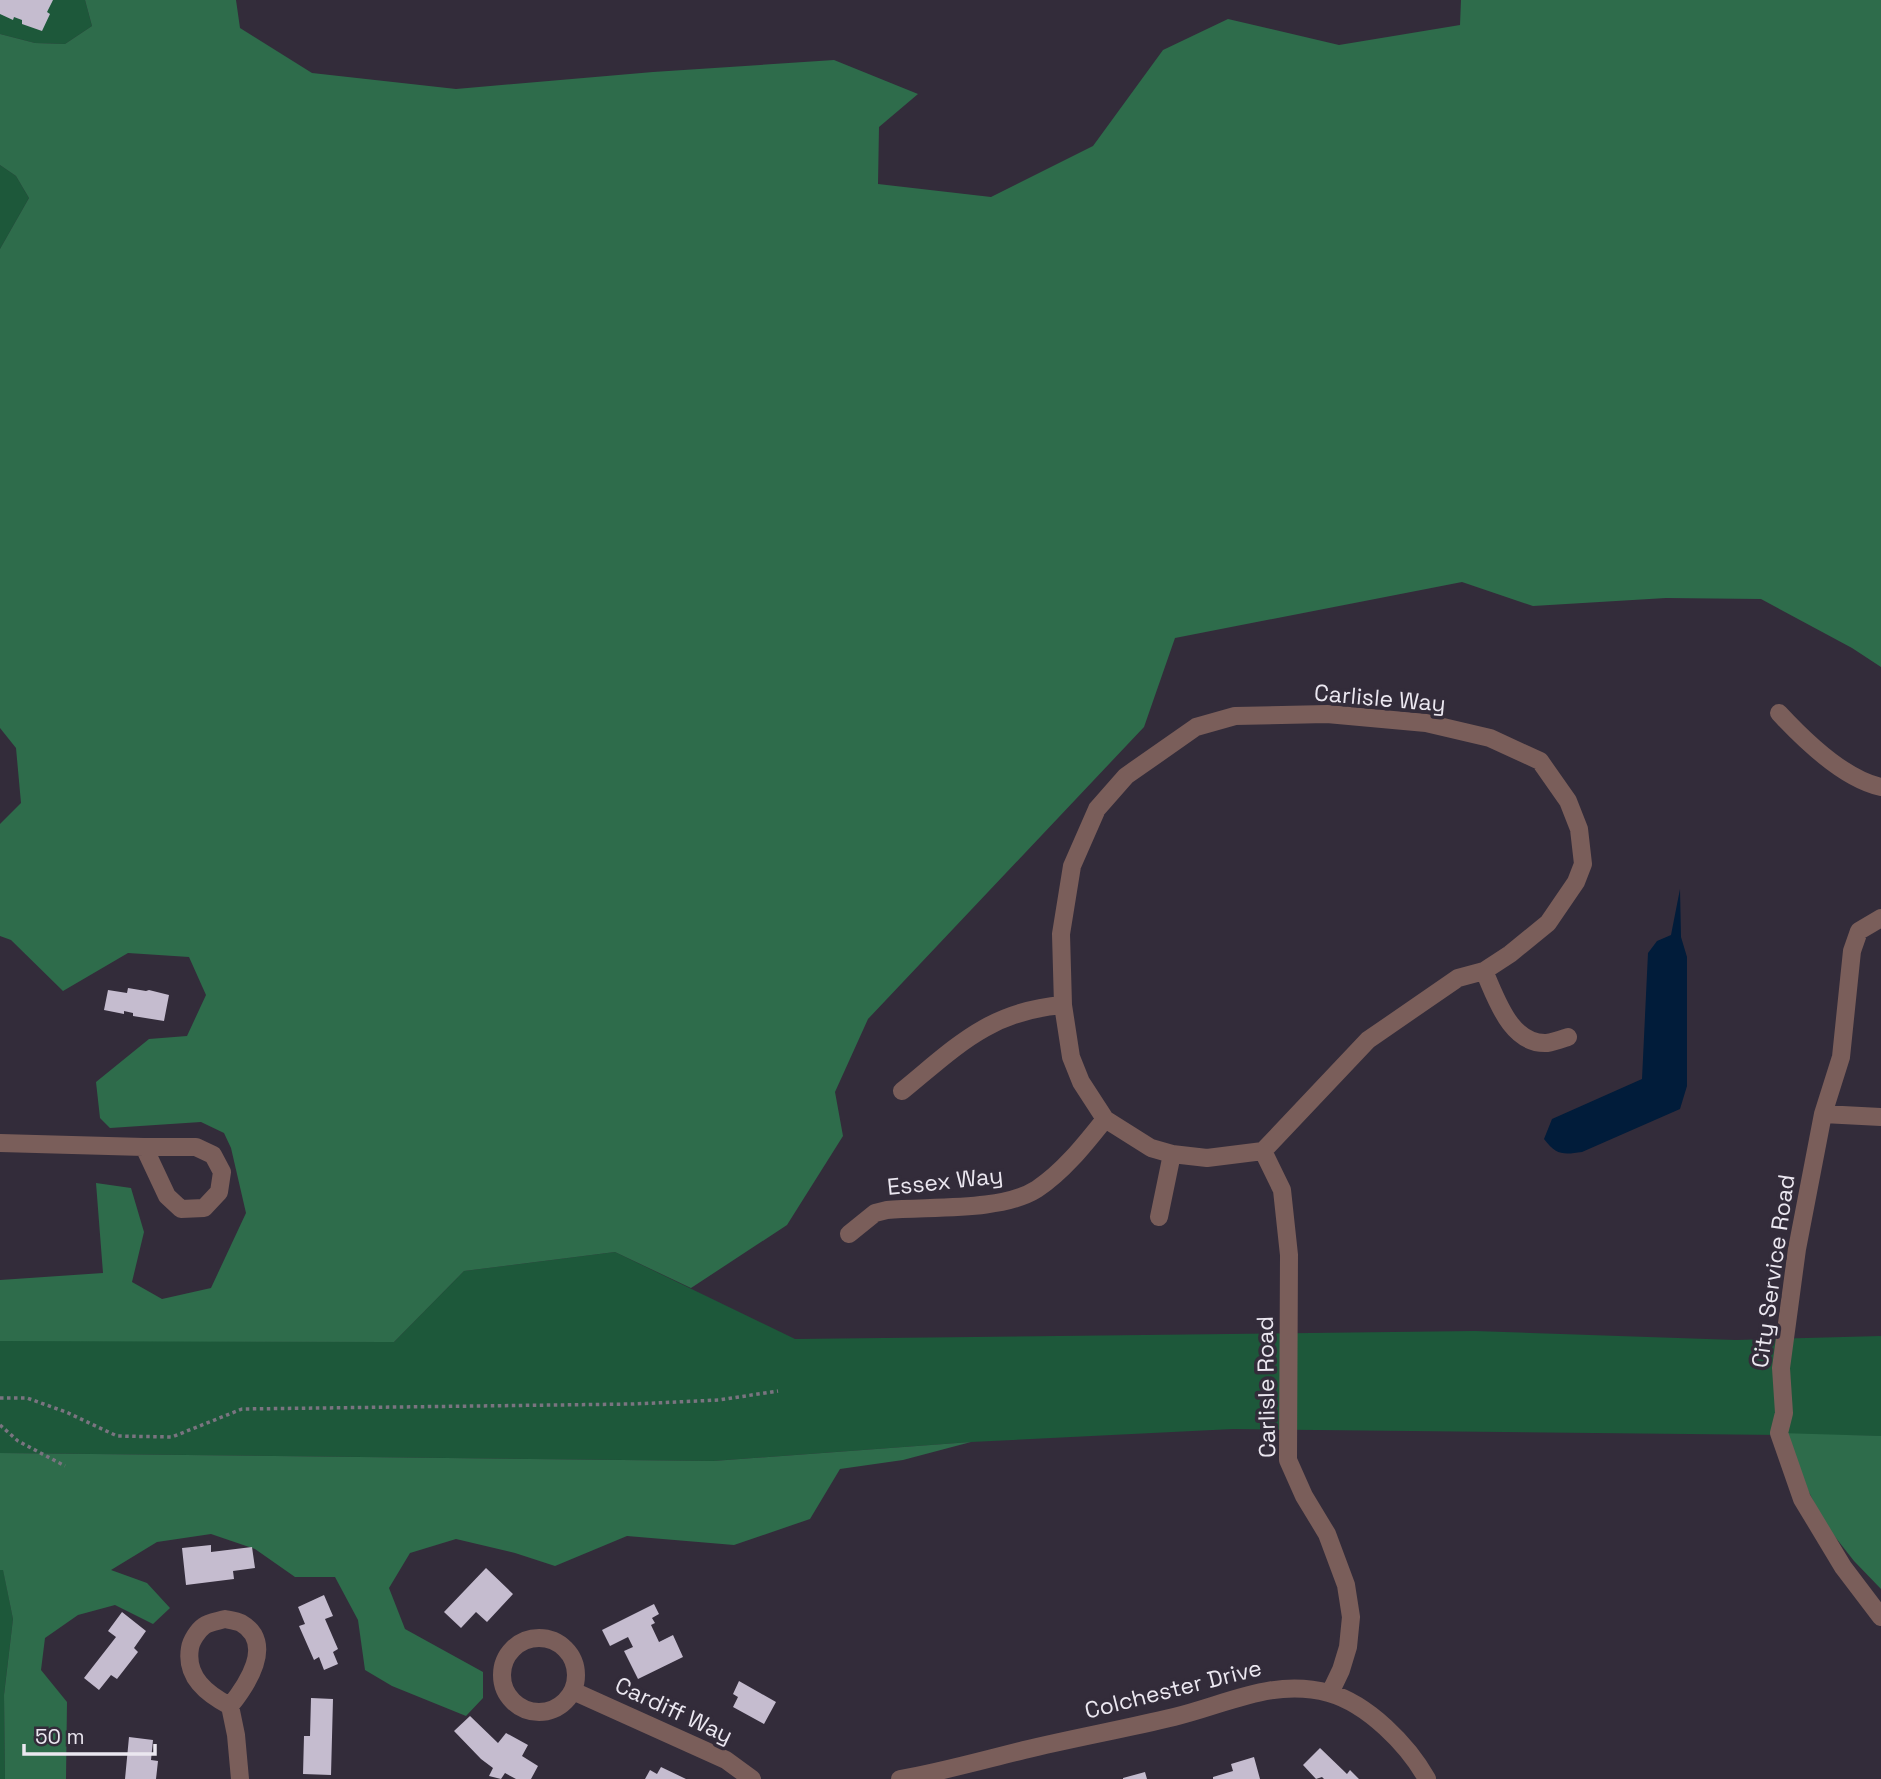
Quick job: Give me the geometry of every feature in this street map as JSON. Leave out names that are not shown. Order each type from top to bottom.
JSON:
[{"type":"street","points":[[1779,713],[1808,744],[1841,768],[1881,787]]},
{"type":"street","name":"Carlisle Way","points":[[1327,714],[1426,723],[1490,738],[1540,761],[1568,801],[1579,829],[1583,864],[1576,882],[1548,923],[1510,954],[1484,971],[1458,978],[1368,1041],[1263,1151],[1207,1158],[1172,1154],[1141,1142],[1105,1119],[1081,1082],[1072,1057],[1063,1005],[1061,934],[1072,866],[1097,809],[1126,776],[1196,727],[1235,716],[1327,714]]},
{"type":"street","name":"City Service Road","points":[[1881,918],[1859,931],[1852,951],[1840,1056],[1823,1114],[1797,1249],[1781,1368],[1784,1413],[1779,1433],[1802,1499],[1843,1567],[1881,1617]]},
{"type":"street","points":[[1484,971],[1507,1019],[1520,1034],[1533,1041],[1547,1043],[1569,1037]]},
{"type":"street","points":[[902,1091],[966,1039],[987,1026],[1023,1010],[1063,1005]]},
{"type":"street","points":[[1823,1114],[1881,1117]]},
{"type":"street","name":"Essex Way","points":[[849,1234],[875,1213],[887,1210],[992,1203],[1028,1193],[1070,1161],[1105,1119]]},
{"type":"street","points":[[0,1143],[33,1146],[196,1147],[213,1156],[222,1172],[219,1192],[204,1209],[181,1209],[167,1196],[144,1147]]},
{"type":"street","name":"Carlisle Road","points":[[1263,1151],[1282,1190],[1289,1255],[1288,1460],[1304,1496],[1327,1534],[1346,1585],[1352,1617],[1348,1647],[1330,1693]]},
{"type":"street","points":[[1159,1217],[1172,1154]]},
{"type":"street","points":[[230,1706],[250,1678],[257,1653],[253,1636],[242,1623],[225,1619],[205,1625],[191,1642],[188,1660],[193,1675],[202,1688],[230,1706],[240,1779]]},
{"type":"street","points":[[542,1638],[553,1641],[564,1647],[571,1656],[576,1679],[573,1691],[566,1702],[543,1713],[518,1707],[503,1686],[501,1673],[504,1661],[519,1643],[542,1638]]},
{"type":"street","name":"Colchester Drive","points":[[900,1779],[1177,1716],[1256,1691],[1288,1688],[1330,1693],[1362,1709],[1414,1757],[1427,1779]]},
{"type":"street","name":"Cardiff Way","points":[[573,1691],[726,1760],[751,1779]]},
{"type":"path","points":[[0,1398],[27,1398],[66,1412],[117,1436],[172,1437],[242,1409],[633,1404],[719,1399],[778,1391]]},
{"type":"path","points":[[0,1425],[18,1441],[65,1466]]},
{"type":"green space","points":[[0,0],[85,0],[92,26],[65,44],[35,43],[0,34]]},
{"type":"green space","points":[[85,0],[236,0],[240,28],[312,73],[456,89],[834,60],[918,94],[879,127],[878,184],[991,197],[1093,146],[1163,50],[1228,19],[1339,45],[1460,25],[1461,0],[1881,0],[1881,667],[1852,648],[1761,599],[1666,598],[1533,606],[1462,582],[1175,638],[1144,727],[868,1019],[835,1092],[843,1136],[787,1225],[691,1288],[615,1252],[464,1271],[394,1342],[0,1341],[0,1280],[103,1273],[96,1183],[131,1188],[144,1232],[132,1282],[162,1299],[211,1288],[246,1213],[231,1148],[224,1133],[201,1122],[110,1128],[100,1118],[96,1082],[149,1039],[187,1036],[206,995],[189,957],[128,953],[63,991],[11,940],[0,936],[0,824],[21,803],[16,748],[0,728],[0,249],[29,198],[16,176],[0,165],[0,34],[35,43],[65,44],[92,26]]},
{"type":"green space","points":[[0,165],[16,176],[29,198],[0,249]]},
{"type":"green space","points":[[615,1252],[795,1339],[1475,1331],[1736,1340],[1881,1336],[1881,1436],[1233,1429],[971,1442],[713,1461],[0,1453],[0,1340],[394,1342],[464,1271]]},
{"type":"green space","points":[[1779,1433],[1881,1436],[1881,1589],[1854,1561],[1825,1524]]},
{"type":"green space","points":[[971,1442],[903,1460],[840,1469],[810,1519],[734,1545],[627,1536],[555,1566],[456,1539],[410,1553],[389,1588],[405,1629],[483,1672],[483,1698],[466,1716],[392,1686],[365,1670],[358,1620],[335,1577],[295,1577],[255,1549],[211,1534],[157,1542],[111,1570],[147,1583],[170,1608],[153,1624],[115,1605],[78,1615],[45,1638],[41,1670],[67,1702],[66,1779],[5,1779],[4,1695],[13,1619],[3,1570],[0,1570],[0,1453],[713,1461]]},
{"type":"green space","points":[[3,1569],[13,1619],[4,1695],[5,1779],[0,1779],[0,1570]]},
{"type":"water","points":[[1680,889],[1681,937],[1687,957],[1687,1086],[1680,1109],[1582,1152],[1556,1151],[1544,1139],[1552,1119],[1642,1079],[1648,953],[1657,941],[1671,935]]},
{"type":"building","points":[[0,0],[53,0],[42,31],[22,24],[22,20],[14,17],[13,20],[0,14]]},
{"type":"building","points":[[128,988],[169,995],[164,1021],[133,1016],[133,1013],[124,1011],[124,1014],[104,1010],[108,990],[127,993]]},
{"type":"building","points":[[211,1545],[211,1552],[252,1547],[255,1568],[233,1571],[234,1579],[186,1585],[182,1548]]},
{"type":"building","points":[[486,1568],[513,1594],[487,1622],[476,1612],[461,1628],[444,1612]]},
{"type":"building","points":[[324,1595],[333,1616],[325,1619],[338,1649],[333,1652],[338,1664],[324,1670],[319,1657],[314,1660],[299,1626],[305,1624],[298,1607]]},
{"type":"building","points":[[654,1604],[659,1614],[652,1618],[655,1623],[651,1625],[659,1642],[673,1635],[683,1657],[638,1679],[624,1651],[633,1647],[628,1637],[610,1646],[602,1630]]},
{"type":"building","points":[[122,1612],[146,1631],[134,1648],[138,1652],[117,1679],[111,1675],[99,1690],[84,1678],[116,1637],[108,1631]]},
{"type":"building","points":[[739,1681],[776,1702],[764,1724],[733,1707],[738,1697],[733,1694]]},
{"type":"building","points":[[311,1698],[333,1699],[331,1775],[303,1774],[304,1736],[310,1736]]},
{"type":"building","points":[[470,1716],[498,1743],[506,1733],[528,1745],[522,1756],[538,1766],[531,1779],[516,1779],[505,1773],[501,1779],[489,1776],[493,1768],[454,1731]]},
{"type":"building","points":[[129,1737],[153,1740],[151,1760],[158,1761],[156,1779],[125,1779]]},
{"type":"building","points":[[1320,1748],[1347,1774],[1350,1770],[1359,1779],[1316,1779],[1303,1765]]},
{"type":"building","points":[[1254,1757],[1260,1779],[1213,1779],[1233,1771],[1231,1764]]},
{"type":"building","points":[[661,1767],[686,1779],[645,1779],[650,1770],[657,1774]]},
{"type":"building","points":[[1145,1772],[1147,1779],[1123,1779],[1123,1778]]}]
